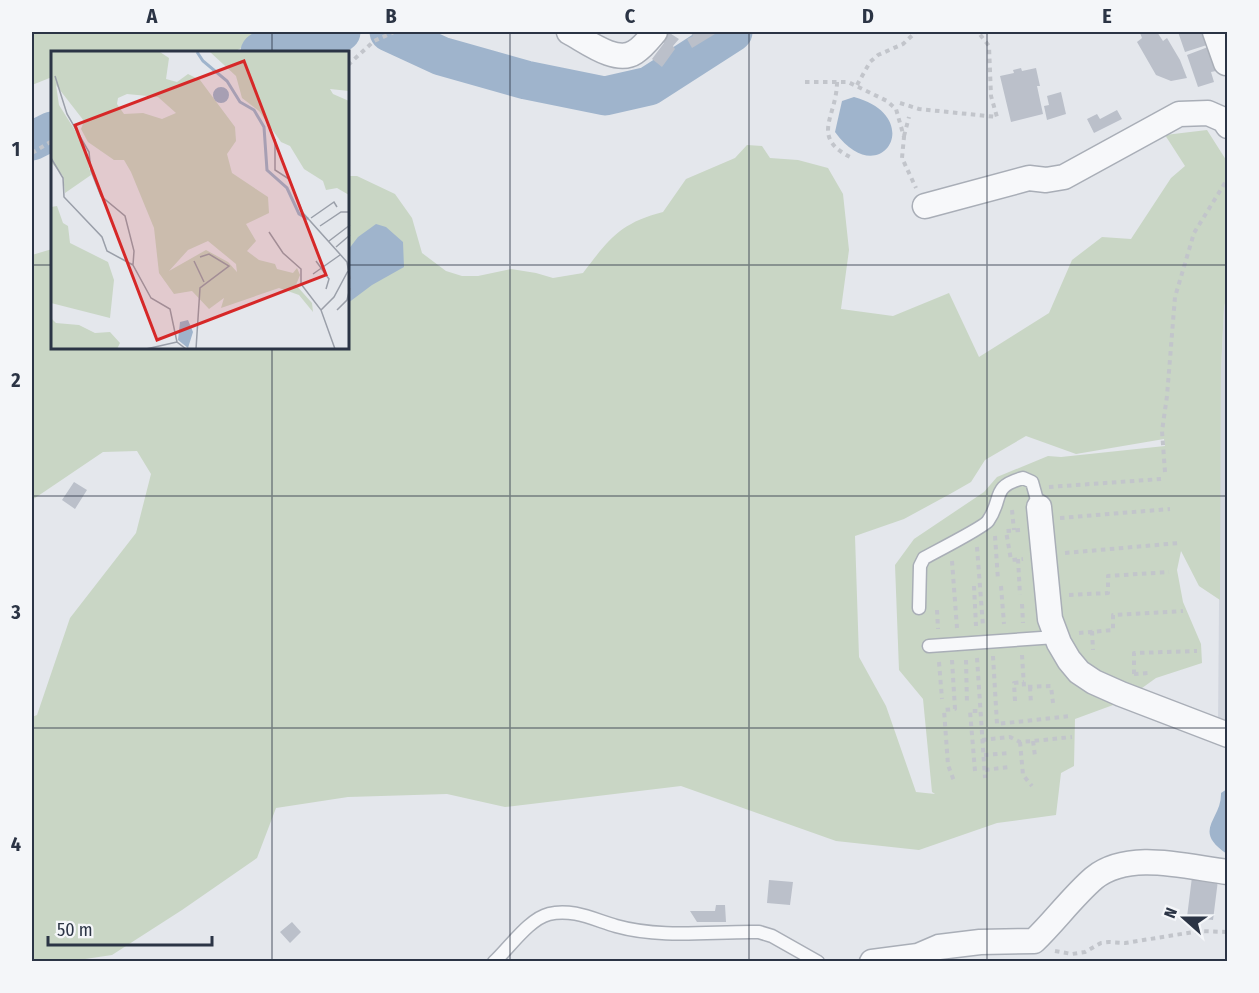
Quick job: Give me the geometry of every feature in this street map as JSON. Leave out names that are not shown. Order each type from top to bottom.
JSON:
[{"type":"street","points":[[569,32],[611,54],[624,56],[633,54],[655,32]]},
{"type":"street","points":[[1215,32],[1226,63]]},
{"type":"street","points":[[925,206],[1029,178],[1046,180],[1064,177],[1179,114],[1208,113],[1224,120],[1227,126]]},
{"type":"street","points":[[1039,507],[1053,629],[1069,660],[1079,672],[1094,682],[1227,735]]},
{"type":"street","points":[[872,962],[918,957],[939,947],[980,942],[1034,941],[1094,879],[1108,869],[1125,863],[1145,862],[1227,872]]},
{"type":"lane","points":[[919,608],[920,566],[924,558],[986,524],[995,509],[999,491],[1008,482],[1023,478],[1032,482],[1039,507]]},
{"type":"lane","points":[[929,646],[1020,639],[1053,629]]},
{"type":"lane","points":[[494,962],[534,920],[550,914],[565,913],[584,915],[619,927],[662,932],[759,932],[772,936],[818,962]]},
{"type":"path","points":[[350,63],[374,41],[394,32]]},
{"type":"path","points":[[857,85],[870,62],[878,55],[903,44],[916,32]]},
{"type":"path","points":[[900,102],[919,109],[997,117],[991,96],[989,46],[978,32]]},
{"type":"path","points":[[805,82],[848,82],[887,101],[896,109],[904,137]]},
{"type":"path","points":[[837,82],[834,105],[826,129],[836,148],[852,158]]},
{"type":"path","points":[[909,117],[902,158],[925,206]]},
{"type":"path","points":[[32,153],[51,142]]},
{"type":"path","points":[[1165,472],[1162,431],[1175,297],[1194,233],[1227,178]]},
{"type":"path","points":[[1043,480],[1047,488],[1161,479]]},
{"type":"path","points":[[997,501],[1000,517],[994,527],[998,580]]},
{"type":"path","points":[[1039,507],[1058,506],[1059,518],[1170,509]]},
{"type":"path","points":[[1042,541],[1049,541],[1052,554],[1179,543]]},
{"type":"path","points":[[951,542],[974,643],[997,724],[1071,716]]},
{"type":"path","points":[[968,704],[974,643],[977,544]]},
{"type":"path","points":[[1018,560],[1020,595]]},
{"type":"path","points":[[1046,582],[1055,581],[1056,596],[1108,593],[1108,576],[1169,572]]},
{"type":"path","points":[[974,586],[977,634],[974,643],[985,778]]},
{"type":"path","points":[[954,781],[948,765],[944,710],[955,709],[952,652],[974,643],[1001,586]]},
{"type":"path","points":[[1053,629],[1060,621],[1064,634],[1113,630],[1113,615],[1183,611]]},
{"type":"path","points":[[1092,632],[1093,650]]},
{"type":"path","points":[[1020,639],[1024,687],[1051,686],[1053,703]]},
{"type":"path","points":[[942,699],[938,654],[974,643]]},
{"type":"path","points":[[1134,674],[1134,653],[1197,651]]},
{"type":"path","points":[[1016,701],[1014,683],[1024,682]]},
{"type":"path","points":[[1030,687],[1031,704]]},
{"type":"path","points":[[975,771],[970,711],[981,711]]},
{"type":"path","points":[[982,740],[1010,737],[1020,742],[1072,737]]},
{"type":"path","points":[[1033,741],[1035,756]]},
{"type":"path","points":[[1020,742],[1023,775],[1032,786]]},
{"type":"path","points":[[984,755],[1010,753]]},
{"type":"path","points":[[985,770],[1009,767]]},
{"type":"path","points":[[1034,941],[1033,951],[1037,953],[1053,951],[1072,954],[1084,952],[1108,942],[1125,943],[1200,931],[1227,932]]},
{"type":"shaded area","points":[[1227,288],[1227,730],[1218,726],[1221,370]]},
{"type":"green space","points":[[32,32],[269,32],[236,51],[51,51],[51,77],[32,85]]},
{"type":"green space","points":[[1207,130],[1228,163],[1228,288],[1224,308],[1221,370],[1220,600],[1199,586],[1181,551],[1177,570],[1183,602],[1201,644],[1202,663],[1156,678],[1124,701],[1075,719],[1074,766],[1061,773],[1056,815],[997,823],[919,850],[836,841],[681,786],[505,807],[447,794],[348,797],[276,808],[257,858],[112,955],[72,961],[32,961],[32,717],[37,715],[70,618],[136,533],[151,474],[137,451],[103,452],[32,500],[32,255],[51,249],[51,350],[350,350],[350,176],[357,176],[395,194],[412,218],[422,253],[446,271],[462,276],[478,276],[511,269],[553,278],[583,273],[608,242],[626,227],[648,216],[663,212],[686,179],[735,158],[747,145],[762,146],[770,158],[798,160],[828,168],[843,194],[849,250],[841,309],[893,316],[949,293],[979,357],[1049,313],[1072,260],[1102,237],[1131,239],[1171,178],[1185,166],[1165,135]],"holes":[[[1026,436],[1076,454],[1164,439],[1165,446],[1061,457],[1048,456],[997,477],[984,492],[914,539],[895,565],[899,670],[923,699],[932,792],[935,794],[916,792],[886,706],[859,657],[855,536],[904,519],[971,482],[985,460]]]},
{"type":"water","points":[[854,97],[876,107],[889,120],[892,133],[889,145],[880,153],[867,156],[852,149],[835,132],[842,101]]},
{"type":"water","points":[[376,224],[386,227],[403,242],[404,267],[372,285],[350,302],[350,247],[358,237]]},
{"type":"water","points":[[1227,789],[1227,854],[1216,846],[1210,831],[1221,793]]},
{"type":"building","points":[[668,32],[679,39],[662,67],[652,59],[664,43],[661,41]]},
{"type":"building","points":[[690,32],[713,32],[715,34],[692,48],[687,39],[693,36]]},
{"type":"building","points":[[1157,32],[1163,41],[1167,38],[1187,78],[1171,81],[1156,75],[1137,42],[1142,38],[1140,33]]},
{"type":"building","points":[[1178,32],[1202,32],[1207,45],[1185,52]]},
{"type":"building","points":[[1208,47],[1216,71],[1211,72],[1214,82],[1198,87],[1187,55]]},
{"type":"building","points":[[1021,68],[1022,71],[1036,68],[1043,114],[1011,122],[1000,76],[1014,73],[1013,70]]},
{"type":"building","points":[[1061,92],[1066,114],[1047,120],[1044,106],[1049,105],[1047,96]]},
{"type":"building","points":[[1117,110],[1122,119],[1094,133],[1087,119],[1097,114],[1100,119]]},
{"type":"building","points":[[74,482],[87,490],[75,509],[62,500]]},
{"type":"building","points":[[1192,877],[1218,880],[1213,920],[1187,917]]},
{"type":"building","points":[[769,880],[793,882],[790,905],[767,903]]},
{"type":"building","points":[[716,905],[725,905],[726,922],[697,922],[690,911],[715,911]]},
{"type":"building","points":[[292,922],[301,932],[290,943],[280,932]]},
{"type":"waterway","points":[[262,51],[275,42],[341,32]]},
{"type":"waterway","points":[[389,32],[441,56],[526,80],[605,96],[649,86],[733,32]]},
{"type":"waterway","points":[[32,141],[51,132]]}]
